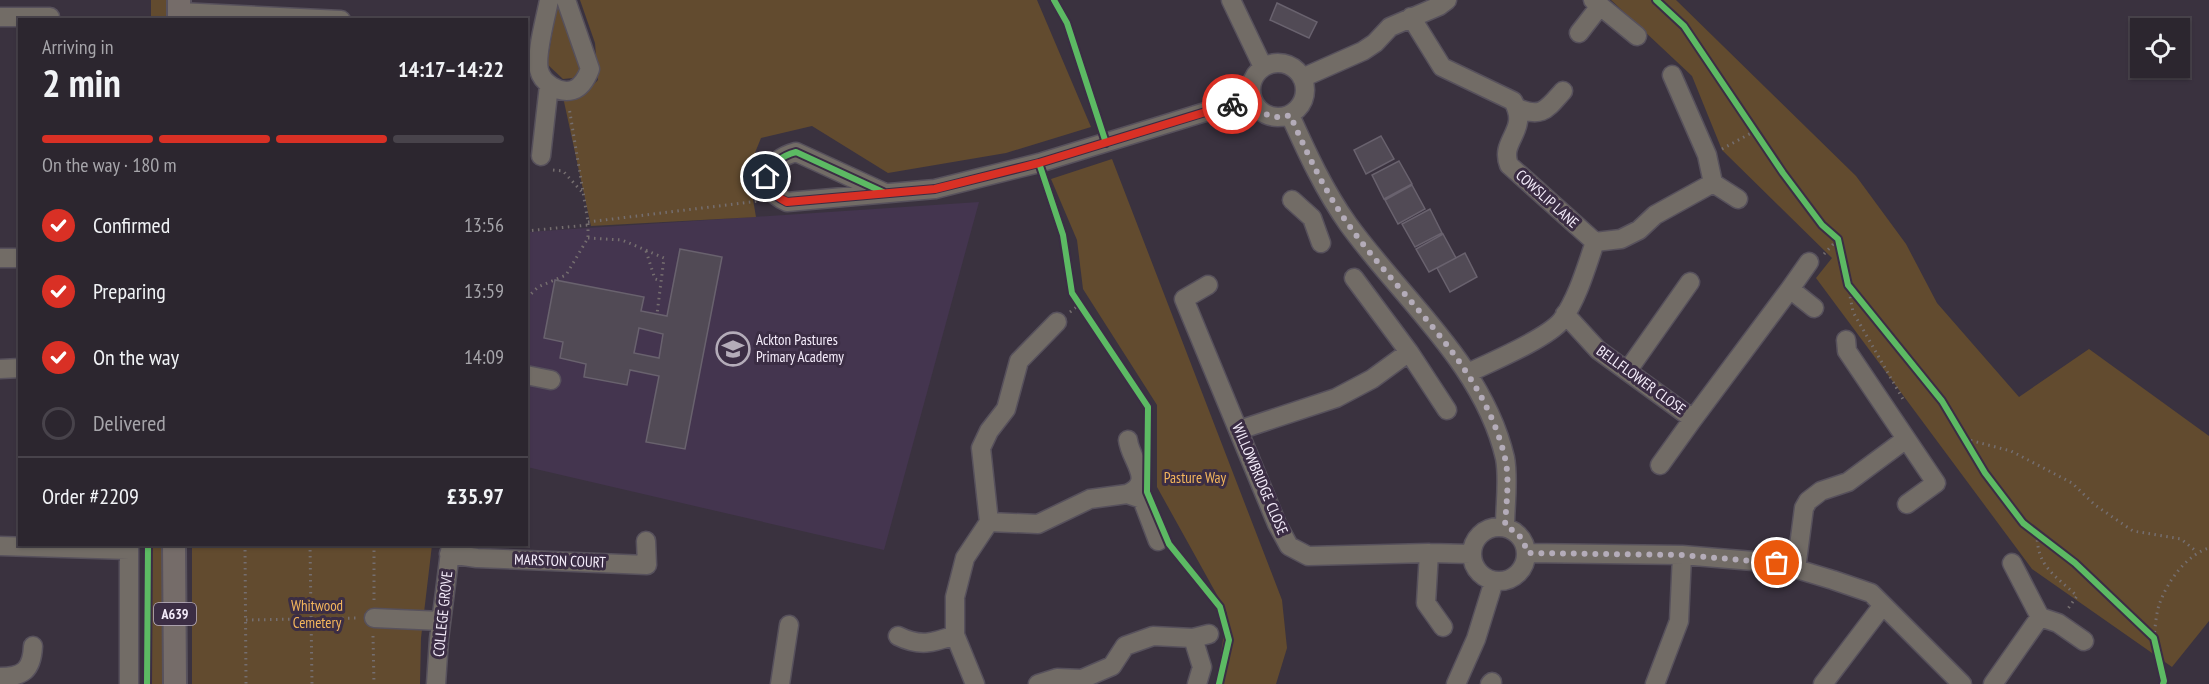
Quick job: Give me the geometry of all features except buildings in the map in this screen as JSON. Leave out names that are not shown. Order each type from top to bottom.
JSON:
[{"type":"main road","name":"A639","points":[[174,546],[175,684]]},
{"type":"street","points":[[549,0],[538,62],[539,73],[549,85],[574,90],[586,78],[590,69],[566,0]]},
{"type":"street","points":[[1231,0],[1263,67]]},
{"type":"street","points":[[1302,78],[1363,51],[1375,43],[1390,27],[1439,6],[1447,0]]},
{"type":"street","points":[[1579,33],[1597,3],[1637,36]]},
{"type":"street","points":[[179,11],[305,18]]},
{"type":"street","points":[[0,17],[51,14]]},
{"type":"street","points":[[1411,17],[1442,67],[1513,101],[1517,108],[1530,113],[1539,113],[1563,91]]},
{"type":"street","points":[[1279,63],[1289,65],[1297,70],[1302,78],[1305,94],[1302,103],[1290,115],[1283,118],[1268,116],[1260,111],[1251,98],[1252,79],[1263,67],[1279,63]]},
{"type":"street","points":[[1672,75],[1707,155],[1713,183],[1738,199]]},
{"type":"street","points":[[541,156],[549,85]]},
{"type":"street","points":[[882,192],[796,152],[785,155],[768,170],[766,177],[767,184],[779,199],[787,202],[935,189],[1039,163],[1251,98]]},
{"type":"street","name":"COWSLIP LANE","points":[[1517,108],[1519,125],[1508,147],[1506,158],[1509,165],[1595,242]]},
{"type":"street","points":[[1290,115],[1317,175],[1348,224],[1468,373],[1485,406],[1505,459],[1505,526]]},
{"type":"street","points":[[1468,373],[1541,336],[1560,322],[1582,277],[1595,242],[1621,239],[1639,230],[1655,215],[1713,183]]},
{"type":"street","points":[[1292,200],[1312,218],[1321,243]]},
{"type":"street","points":[[1312,218],[1333,200]]},
{"type":"street","points":[[0,258],[18,258]]},
{"type":"street","name":"BELLFLOWER CLOSE","points":[[1660,465],[1809,262]]},
{"type":"street","points":[[1354,278],[1387,321],[1448,410]]},
{"type":"street","points":[[1628,370],[1690,282]]},
{"type":"street","name":"WILLOWBRIDGE CLOSE","points":[[1208,285],[1184,299],[1277,524],[1289,546],[1308,556],[1472,554]]},
{"type":"street","points":[[1790,289],[1814,308]]},
{"type":"street","name":"BELLFLOWER CLOSE","points":[[1565,314],[1593,345],[1693,419]]},
{"type":"street","points":[[975,684],[955,635],[955,597],[965,558],[990,522],[981,448],[989,431],[1006,409],[1019,361],[1057,322]]},
{"type":"street","points":[[1846,340],[1847,351],[1936,483],[1907,504]]},
{"type":"street","points":[[1239,430],[1336,398],[1372,379],[1409,352]]},
{"type":"street","points":[[528,375],[551,380]]},
{"type":"street","points":[[1796,569],[1804,508],[1808,501],[1821,491],[1848,482],[1906,439]]},
{"type":"street","points":[[990,522],[1038,524],[1090,499],[1127,494],[1136,489],[1141,472],[1131,455],[1128,440]]},
{"type":"street","points":[[1127,494],[1142,499],[1158,541]]},
{"type":"street","points":[[1505,526],[1521,536],[1527,553],[1523,569],[1517,575],[1502,581],[1494,581],[1481,574],[1476,568],[1472,554],[1476,538],[1482,532],[1489,528],[1505,526]]},
{"type":"street","name":"MARSTON COURT","points":[[450,549],[477,558],[647,565],[646,541]]},
{"type":"street","points":[[7,546],[129,547],[129,684]]},
{"type":"street","name":"COLLEGE GROVE","points":[[436,684],[450,549]]},
{"type":"street","points":[[1429,553],[1426,603],[1443,627]]},
{"type":"street","points":[[1527,553],[1682,555],[1777,563],[1871,593],[1962,684]]},
{"type":"street","points":[[1655,684],[1679,621],[1682,555]]},
{"type":"street","points":[[2012,563],[2040,617],[2071,632]]},
{"type":"street","points":[[1456,684],[1476,639],[1494,581]]},
{"type":"street","points":[[1823,684],[1883,605]]},
{"type":"street","points":[[1993,684],[2040,617]]},
{"type":"street","points":[[374,618],[441,621]]},
{"type":"street","points":[[780,684],[791,621]]},
{"type":"street","points":[[906,643],[929,643],[955,635]]},
{"type":"street","points":[[1038,684],[1057,678],[1082,679],[1112,666],[1125,646],[1153,636],[1201,636],[1200,675]]},
{"type":"street","points":[[0,677],[12,677],[24,672],[31,664],[33,646]]},
{"type":"path","points":[[528,297],[538,287],[566,275],[588,238],[588,224],[567,90]]},
{"type":"path","points":[[1748,122],[1760,140]]},
{"type":"path","points":[[1707,155],[1755,131]]},
{"type":"path","points":[[541,156],[548,169],[563,171],[583,194]]},
{"type":"path","points":[[528,231],[779,199]]},
{"type":"path","points":[[1830,232],[1838,239],[1840,250]]},
{"type":"path","points":[[588,238],[622,240],[664,258],[657,314]]},
{"type":"path","points":[[646,251],[655,279],[661,281]]},
{"type":"path","points":[[1845,274],[1853,312],[1907,406]]},
{"type":"path","points":[[1848,285],[1855,294]]},
{"type":"path","points":[[1076,299],[1086,314]]},
{"type":"path","points":[[1959,429],[1970,447]]},
{"type":"path","points":[[1965,439],[2011,451],[2072,483],[2095,506],[2133,531],[2181,539],[2198,552]]},
{"type":"path","points":[[2030,528],[2047,541]]},
{"type":"path","points":[[2037,534],[2037,547],[2041,561],[2077,596],[2071,632]]},
{"type":"path","points":[[245,546],[246,684]]},
{"type":"path","points":[[310,546],[312,684]]},
{"type":"path","points":[[2156,649],[2154,638],[2159,604],[2177,572],[2198,552],[2209,548]]},
{"type":"path","points":[[246,620],[374,618]]},
{"type":"path","points":[[2146,631],[2154,638]]},
{"type":"shaded area","name":"Ackton Pastures Primary Academy","points":[[979,202],[884,550],[528,467],[528,232]]},
{"type":"green space","points":[[151,0],[167,0],[167,18],[151,18]]},
{"type":"green space","points":[[558,0],[582,62],[580,70],[573,78],[563,79],[547,64]]},
{"type":"green space","points":[[580,0],[1037,0],[1091,127],[1006,153],[888,173],[812,126],[761,138],[748,170],[756,217],[591,226],[563,97],[584,94],[598,80],[595,43]]},
{"type":"green space","points":[[1611,0],[1676,0],[1856,176],[1906,244],[1937,303],[2019,397],[2089,349],[2209,436],[2209,621],[2172,667],[2032,569],[1816,278],[1832,258],[1722,150],[1692,76]]},
{"type":"green space","name":"Pasture Way","points":[[1112,159],[1282,600],[1287,648],[1276,684],[1218,684],[1227,613],[1157,487],[1157,405],[1083,289],[1077,240],[1051,179]]},
{"type":"green space","points":[[148,546],[164,546],[165,684],[147,684]]},
{"type":"green space","name":"Whitwood Cemetery","points":[[192,546],[432,546],[421,638],[420,684],[192,684]]},
{"type":"cycle path","points":[[1054,0],[1067,23],[1106,143]]},
{"type":"cycle path","points":[[1656,0],[1684,26],[1783,173],[1822,225],[1838,239],[1848,285],[1942,401],[1985,473],[2023,523],[2075,563],[2154,638],[2163,684]]},
{"type":"cycle path","points":[[883,192],[796,152],[777,161],[771,167],[767,182],[770,189],[787,202],[935,189],[1039,163],[1251,98]]},
{"type":"cycle path","points":[[1039,163],[1063,235],[1072,293],[1148,407],[1147,492],[1169,544],[1220,607],[1229,640],[1219,684]]},
{"type":"cycle path","points":[[147,684],[148,546]]},
{"type":"way so far","points":[[1232,104],[1251,98],[1260,111],[1268,116],[1283,118],[1290,115],[1317,175],[1348,224],[1468,373],[1485,406],[1505,459],[1505,526],[1521,536],[1527,553],[1682,555],[1777,563]]},
{"type":"place","name":"Ackton Pastures Primary Academy","points":[[733,349]]},
{"type":"route","points":[[766,177],[771,191],[779,199],[787,202],[935,189],[1039,163],[1232,104]]}]
